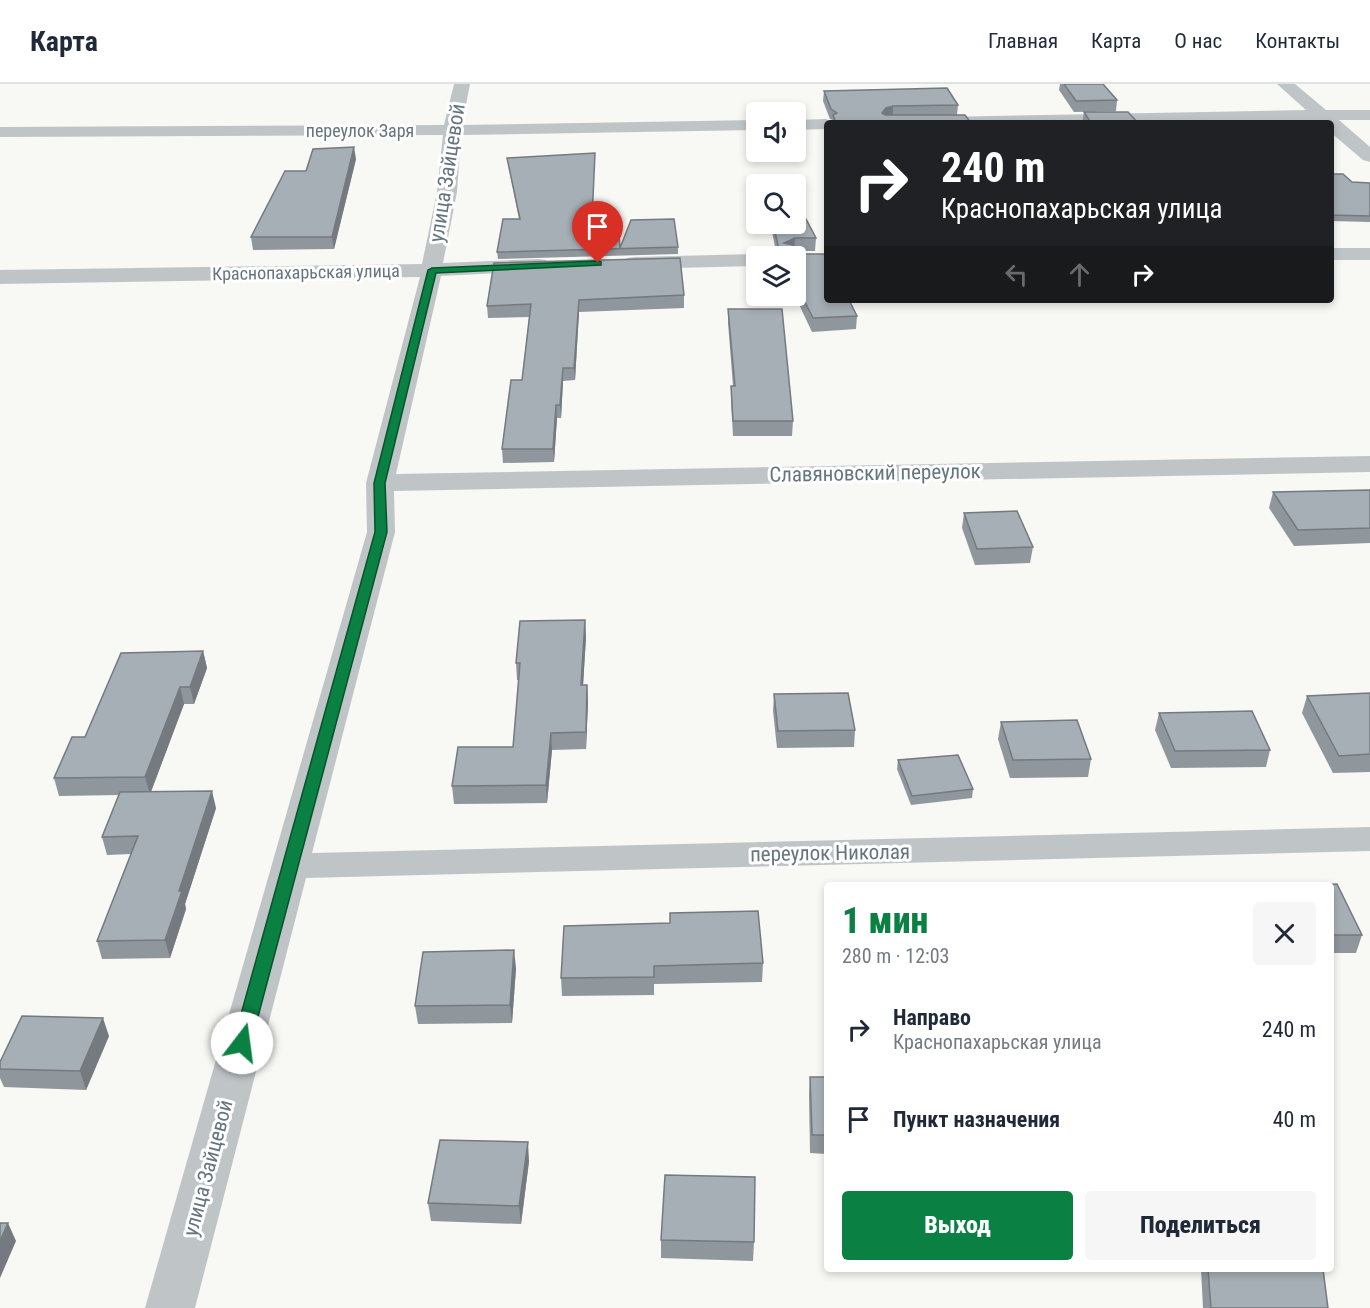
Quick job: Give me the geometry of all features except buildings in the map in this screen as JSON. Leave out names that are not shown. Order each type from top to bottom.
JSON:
[{"type":"street","name":"улица Зайцевой","points":[[170,1308],[381,532],[380,483],[432,270],[434,249],[447,192],[454,115],[462,84]]},
{"type":"street","points":[[1285,84],[1330,120]]},
{"type":"street","points":[[1017,120],[1370,115]]},
{"type":"street","points":[[1334,123],[1370,156]]},
{"type":"street","points":[[806,125],[824,124]]},
{"type":"street","name":"переулок Заря","points":[[0,132],[452,130],[746,125]]},
{"type":"street","points":[[1334,254],[1370,254]]},
{"type":"street","points":[[614,263],[746,260]]},
{"type":"street","name":"Краснопахарьская улица","points":[[0,278],[432,270],[554,264]]},
{"type":"street","name":"Славяновский переулок","points":[[380,483],[442,479],[730,477],[1212,464],[1370,464]]},
{"type":"street","name":"переулок Николая","points":[[290,866],[1370,839]]},
{"type":"route","points":[[242,1043],[381,532],[380,483],[432,270],[598,263]]}]
